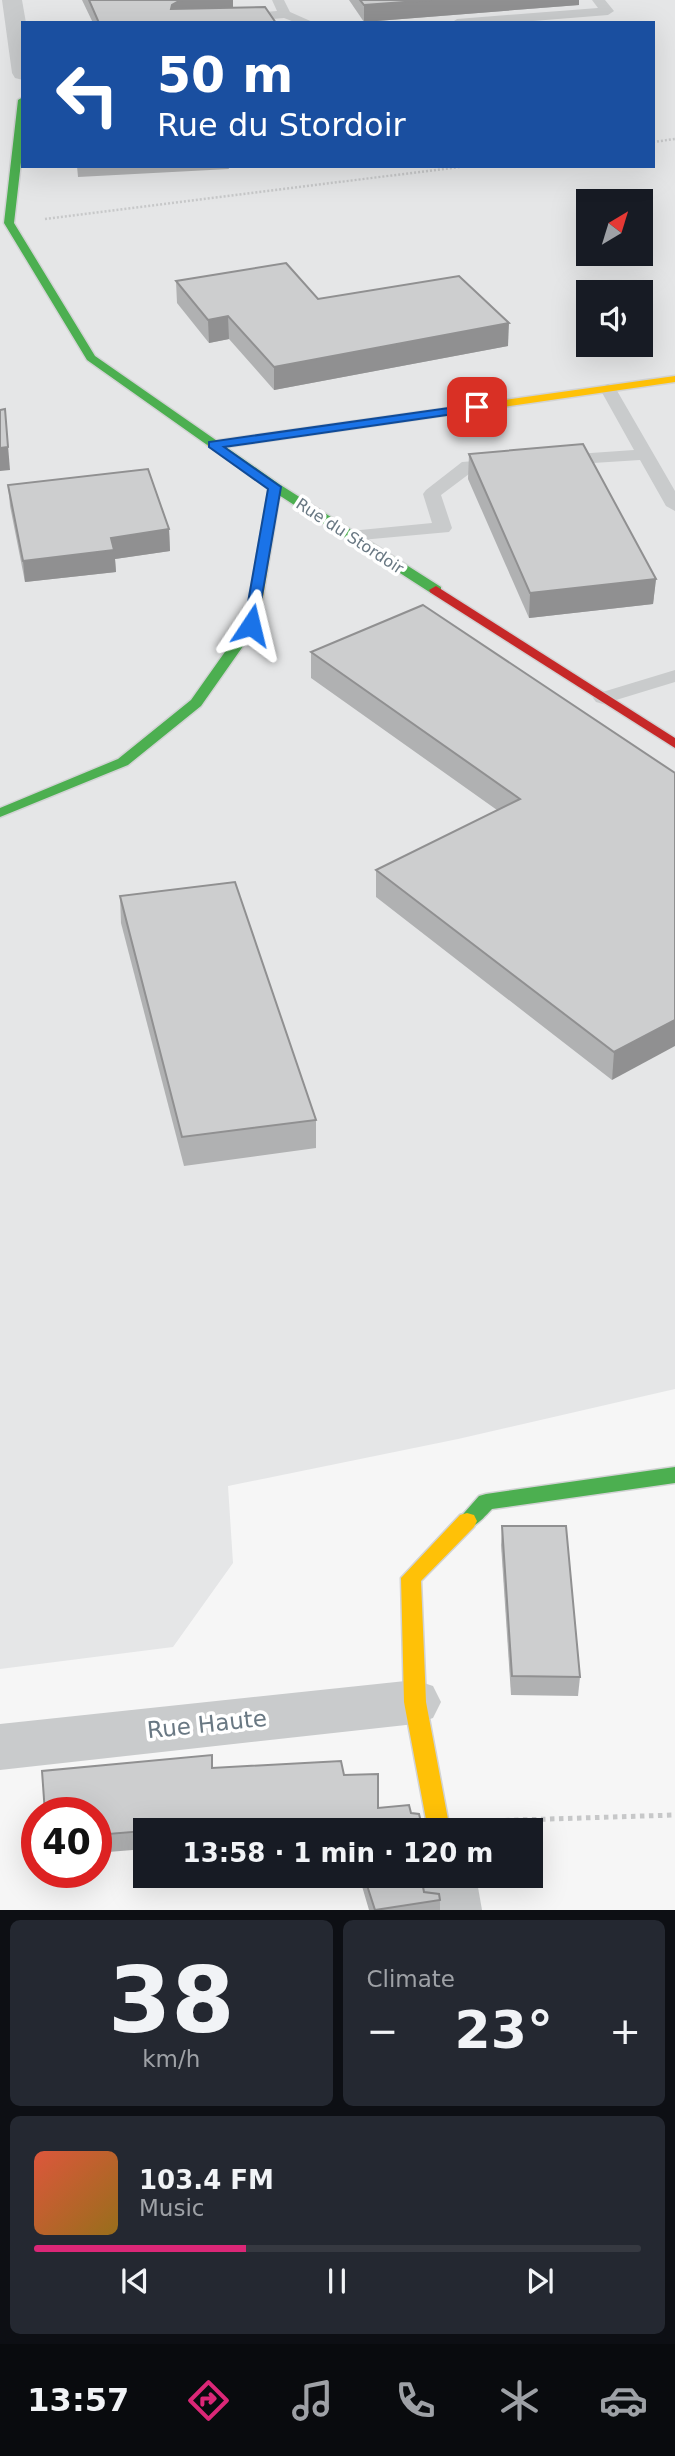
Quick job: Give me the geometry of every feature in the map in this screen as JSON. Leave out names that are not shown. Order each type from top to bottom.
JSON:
[{"type":"street","points":[[12,0],[20,36]]},
{"type":"street","points":[[9,223],[21,118]]},
{"type":"street","name":"Rue du Stordoir","points":[[9,223],[91,358],[275,487],[675,744]]},
{"type":"street","points":[[213,444],[675,379]]},
{"type":"street","points":[[0,813],[123,762],[196,703],[251,625],[275,487]]},
{"type":"street","points":[[437,1818],[415,1702],[411,1578],[486,1502],[675,1475]]},
{"type":"street","name":"Rue Haute","points":[[0,1746],[415,1702]]},
{"type":"street","points":[[450,1888],[454,1910]]},
{"type":"lane","points":[[278,0],[285,14]]},
{"type":"lane","points":[[482,21],[608,11],[598,0]]},
{"type":"lane","points":[[203,21],[285,14],[304,21]]},
{"type":"lane","points":[[608,389],[675,506]]},
{"type":"lane","points":[[550,460],[646,454]]},
{"type":"lane","points":[[350,536],[443,528],[432,494],[468,466],[523,462]]},
{"type":"lane","points":[[603,698],[666,679],[675,694]]},
{"type":"path","points":[[655,142],[675,139]]},
{"type":"path","points":[[9,223],[451,168]]},
{"type":"path","points":[[543,1822],[675,1815]]},
{"type":"shaded area","points":[[0,0],[675,0],[675,1389],[458,1439],[228,1486],[233,1563],[173,1647],[0,1669]]},
{"type":"building","points":[[89,0],[186,0],[172,5],[171,9],[265,7],[275,21],[98,21]]},
{"type":"building","points":[[360,0],[431,0],[364,5]]},
{"type":"building","points":[[286,263],[318,299],[459,276],[509,323],[274,367],[228,316],[208,320],[176,281]]},
{"type":"building","points":[[5,409],[8,447],[0,448],[0,410]]},
{"type":"building","points":[[583,444],[656,579],[530,593],[469,454]]},
{"type":"building","points":[[148,469],[169,529],[111,538],[114,550],[23,561],[8,485]]},
{"type":"building","points":[[423,605],[675,773],[675,1020],[614,1052],[376,870],[520,799],[311,652]]},
{"type":"building","points":[[235,882],[316,1120],[182,1137],[120,896]]},
{"type":"building","points":[[502,1526],[566,1526],[580,1677],[512,1676]]},
{"type":"building","points":[[212,1755],[212,1768],[341,1761],[344,1775],[378,1774],[378,1808],[409,1805],[411,1813],[419,1814],[420,1818],[133,1818],[133,1832],[112,1834],[112,1797],[44,1797],[42,1771]]},
{"type":"building","points":[[368,1888],[423,1888],[424,1892],[439,1894],[440,1900],[375,1910]]},
{"type":"traffic: fast","points":[[21,118],[9,223],[91,358],[275,487],[436,590]]},
{"type":"traffic: fast","points":[[0,813],[123,762],[196,703],[251,625],[253,616]]},
{"type":"traffic: fast","points":[[467,1521],[486,1502],[675,1475]]},
{"type":"traffic: slow","points":[[213,445],[675,379]]},
{"type":"traffic: slow","points":[[253,616],[275,487]]},
{"type":"traffic: slow","points":[[437,1818],[415,1702],[411,1578],[467,1521]]},
{"type":"traffic: jam","points":[[436,590],[675,744]]},
{"type":"route","points":[[251,625],[275,487],[213,444],[477,407]]}]
